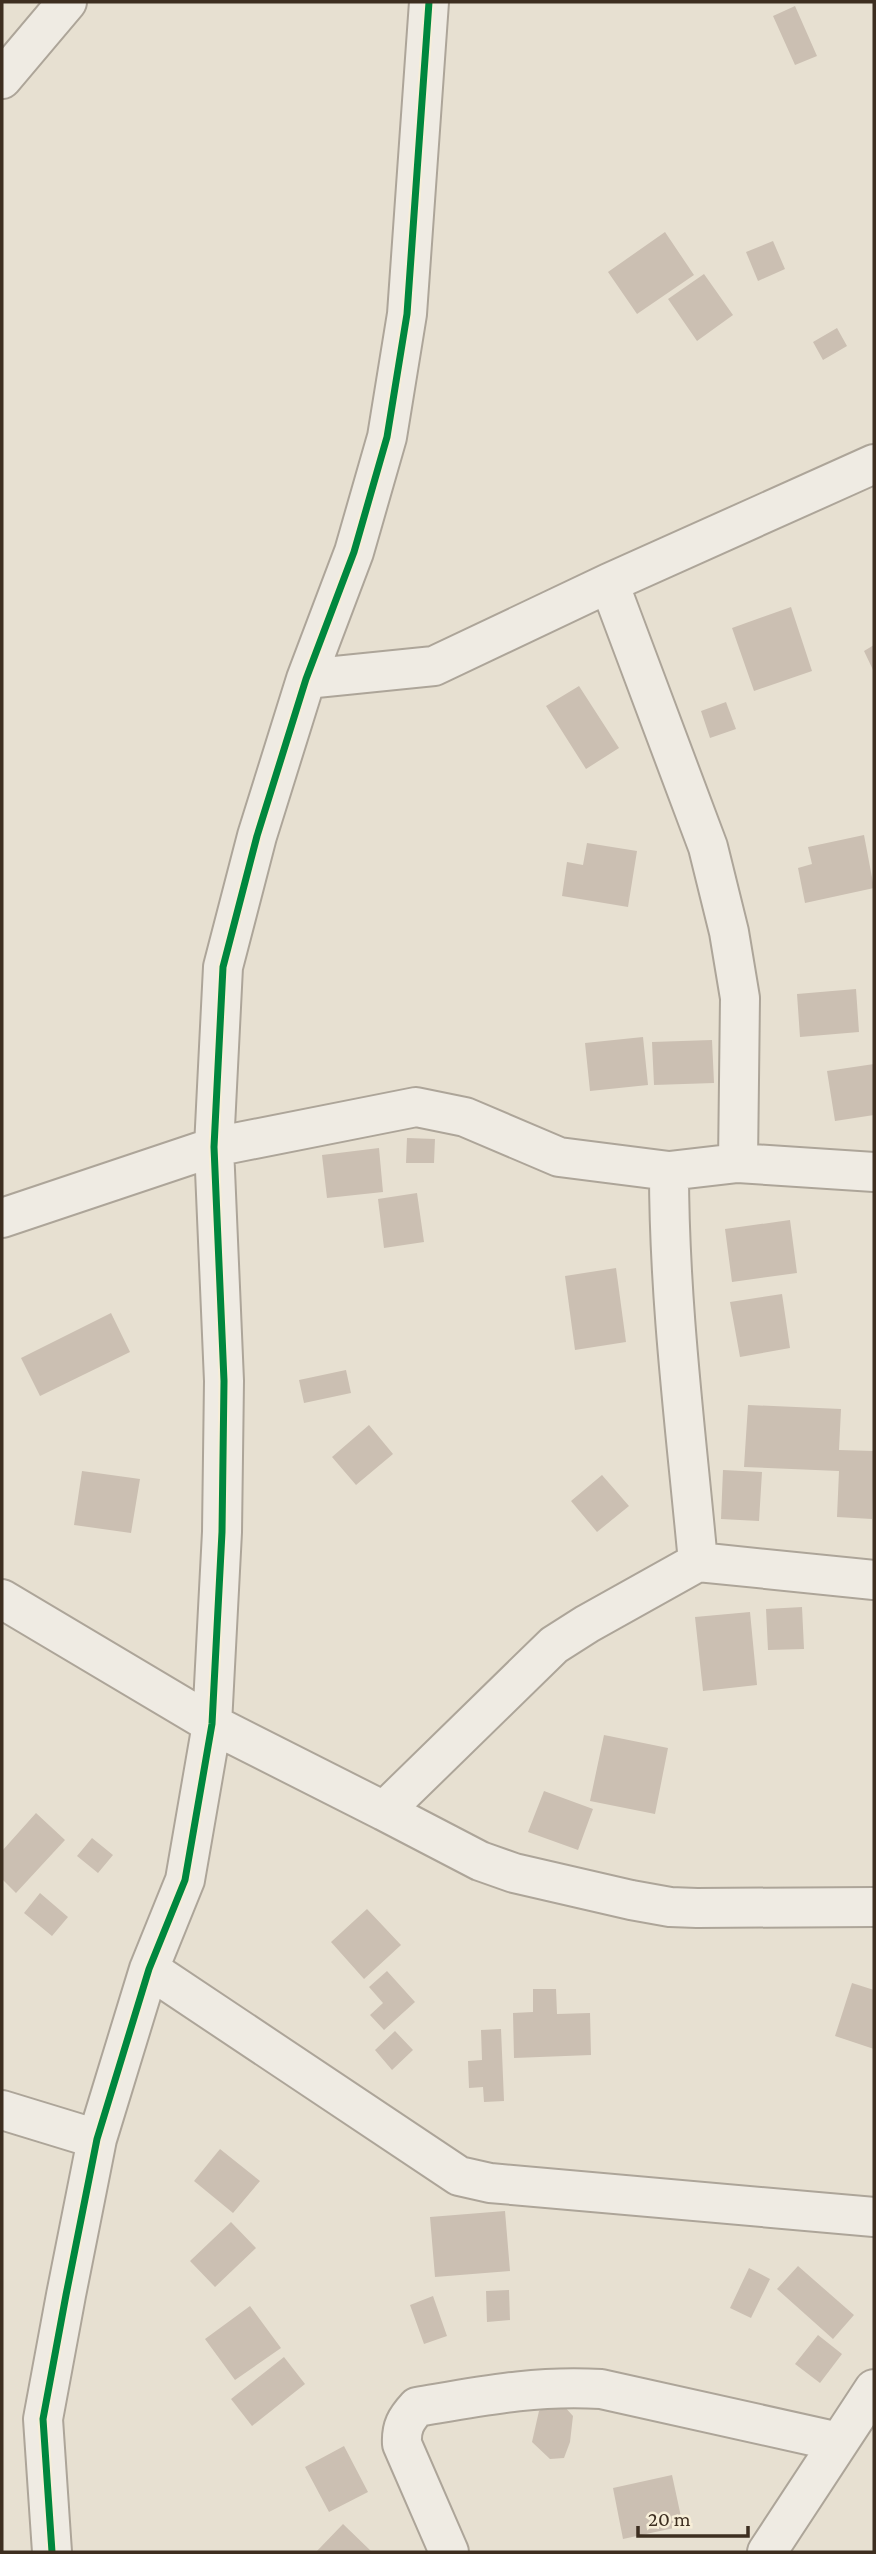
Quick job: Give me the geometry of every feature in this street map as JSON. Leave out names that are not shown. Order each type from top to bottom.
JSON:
[{"type":"street","points":[[2,79],[67,2]]},
{"type":"street","points":[[52,2552],[43,2418],[97,2139],[149,1969],[185,1880],[212,1724],[222,1532],[224,1394],[214,1147],[223,967],[257,836],[306,679],[354,552],[387,437],[407,314],[429,2]]},
{"type":"street","points":[[306,679],[434,666],[609,583],[874,464]]},
{"type":"street","points":[[609,583],[708,847],[729,932],[740,998],[738,1163]]},
{"type":"street","points":[[2,1218],[214,1147],[416,1107],[465,1117],[559,1157],[669,1171],[738,1163],[874,1172]]},
{"type":"street","points":[[669,1171],[669,1242],[673,1301],[698,1562]]},
{"type":"street","points":[[384,1811],[554,1645],[698,1562],[874,1580]]},
{"type":"street","points":[[2,1599],[212,1724],[480,1861],[514,1873],[608,1896],[670,1907],[874,1907]]},
{"type":"street","points":[[149,1969],[459,2176],[490,2183],[874,2217]]},
{"type":"street","points":[[2,2110],[97,2139]]},
{"type":"street","points":[[449,2552],[402,2444],[405,2420],[417,2407],[527,2389],[601,2389],[839,2442]]},
{"type":"street","points":[[767,2552],[874,2389]]},
{"type":"building","points":[[795,6],[817,56],[795,65],[773,16]]},
{"type":"building","points":[[665,232],[694,275],[637,314],[608,272]]},
{"type":"building","points":[[773,241],[785,269],[758,281],[746,252]]},
{"type":"building","points":[[704,274],[733,315],[697,341],[668,299]]},
{"type":"building","points":[[837,328],[847,346],[823,360],[813,342]]},
{"type":"building","points":[[791,607],[812,671],[754,691],[732,628]]},
{"type":"building","points":[[874,645],[874,672],[864,651]]},
{"type":"building","points":[[579,686],[619,748],[586,769],[546,706]]},
{"type":"building","points":[[726,702],[736,729],[710,738],[701,711]]},
{"type":"building","points":[[864,835],[874,888],[805,903],[798,868],[812,864],[808,847]]},
{"type":"building","points":[[587,843],[637,851],[628,907],[562,896],[567,862],[583,865]]},
{"type":"building","points":[[856,989],[859,1032],[800,1037],[797,994]]},
{"type":"building","points":[[643,1037],[648,1085],[590,1091],[585,1043]]},
{"type":"building","points":[[712,1040],[714,1083],[654,1085],[652,1042]]},
{"type":"building","points":[[874,1064],[874,1115],[835,1121],[827,1071]]},
{"type":"building","points":[[407,1138],[435,1139],[434,1163],[406,1163]]},
{"type":"building","points":[[379,1148],[383,1192],[327,1198],[322,1155]]},
{"type":"building","points":[[417,1193],[424,1242],[384,1248],[378,1199]]},
{"type":"building","points":[[790,1220],[797,1273],[732,1282],[725,1229]]},
{"type":"building","points":[[616,1268],[626,1342],[575,1350],[565,1276]]},
{"type":"building","points":[[782,1294],[790,1348],[740,1357],[730,1302]]},
{"type":"building","points":[[111,1313],[130,1352],[40,1396],[21,1358]]},
{"type":"building","points":[[346,1370],[351,1393],[304,1403],[299,1380]]},
{"type":"building","points":[[748,1405],[841,1409],[839,1450],[874,1451],[872,1519],[837,1517],[839,1471],[744,1467]]},
{"type":"building","points":[[369,1425],[393,1454],[356,1485],[332,1457]]},
{"type":"building","points":[[723,1470],[762,1472],[759,1521],[721,1519]]},
{"type":"building","points":[[82,1471],[140,1479],[131,1533],[74,1525]]},
{"type":"building","points":[[602,1475],[629,1506],[597,1532],[571,1501]]},
{"type":"building","points":[[802,1607],[804,1649],[768,1650],[766,1609]]},
{"type":"building","points":[[750,1612],[757,1685],[703,1691],[695,1617]]},
{"type":"building","points":[[604,1735],[668,1748],[655,1814],[590,1801]]},
{"type":"building","points":[[544,1791],[593,1809],[578,1850],[528,1832]]},
{"type":"building","points":[[36,1813],[65,1840],[16,1893],[2,1879],[2,1851]]},
{"type":"building","points":[[92,1838],[113,1855],[98,1873],[77,1856]]},
{"type":"building","points":[[40,1893],[68,1917],[52,1936],[24,1913]]},
{"type":"building","points":[[367,1909],[401,1945],[364,1979],[331,1942]]},
{"type":"building","points":[[387,1971],[415,2002],[384,2030],[370,2015],[383,2003],[369,1987]]},
{"type":"building","points":[[852,1983],[874,1990],[874,2049],[835,2036]]},
{"type":"building","points":[[533,1989],[556,1989],[557,2014],[590,2013],[591,2055],[514,2058],[513,2013],[533,2012]]},
{"type":"building","points":[[501,2029],[504,2101],[484,2102],[483,2087],[469,2088],[468,2061],[482,2060],[481,2030]]},
{"type":"building","points":[[395,2031],[413,2050],[392,2070],[375,2050]]},
{"type":"building","points":[[220,2149],[260,2181],[233,2213],[194,2181]]},
{"type":"building","points":[[505,2211],[510,2271],[435,2277],[430,2217]]},
{"type":"building","points":[[231,2222],[256,2248],[215,2287],[190,2261]]},
{"type":"building","points":[[798,2266],[854,2315],[833,2339],[777,2289]]},
{"type":"building","points":[[749,2268],[770,2279],[751,2318],[730,2308]]},
{"type":"building","points":[[509,2290],[510,2320],[487,2322],[486,2291]]},
{"type":"building","points":[[433,2296],[447,2336],[424,2344],[410,2305]]},
{"type":"building","points":[[250,2306],[281,2348],[235,2380],[205,2339]]},
{"type":"building","points":[[818,2335],[842,2354],[820,2383],[795,2364]]},
{"type":"building","points":[[284,2357],[305,2384],[252,2426],[231,2399]]},
{"type":"building","points":[[552,2403],[563,2405],[573,2416],[570,2442],[564,2458],[550,2459],[532,2442],[539,2411]]},
{"type":"building","points":[[344,2446],[368,2492],[329,2512],[305,2467]]},
{"type":"building","points":[[672,2475],[683,2526],[623,2539],[613,2488]]},
{"type":"building","points":[[343,2524],[372,2552],[316,2552]]},
{"type":"cycle path","points":[[52,2552],[43,2419],[66,2295],[97,2139],[149,1969],[185,1880],[212,1724],[222,1532],[224,1381],[214,1147],[223,967],[257,836],[306,679],[354,552],[387,437],[407,314],[429,2]]}]
